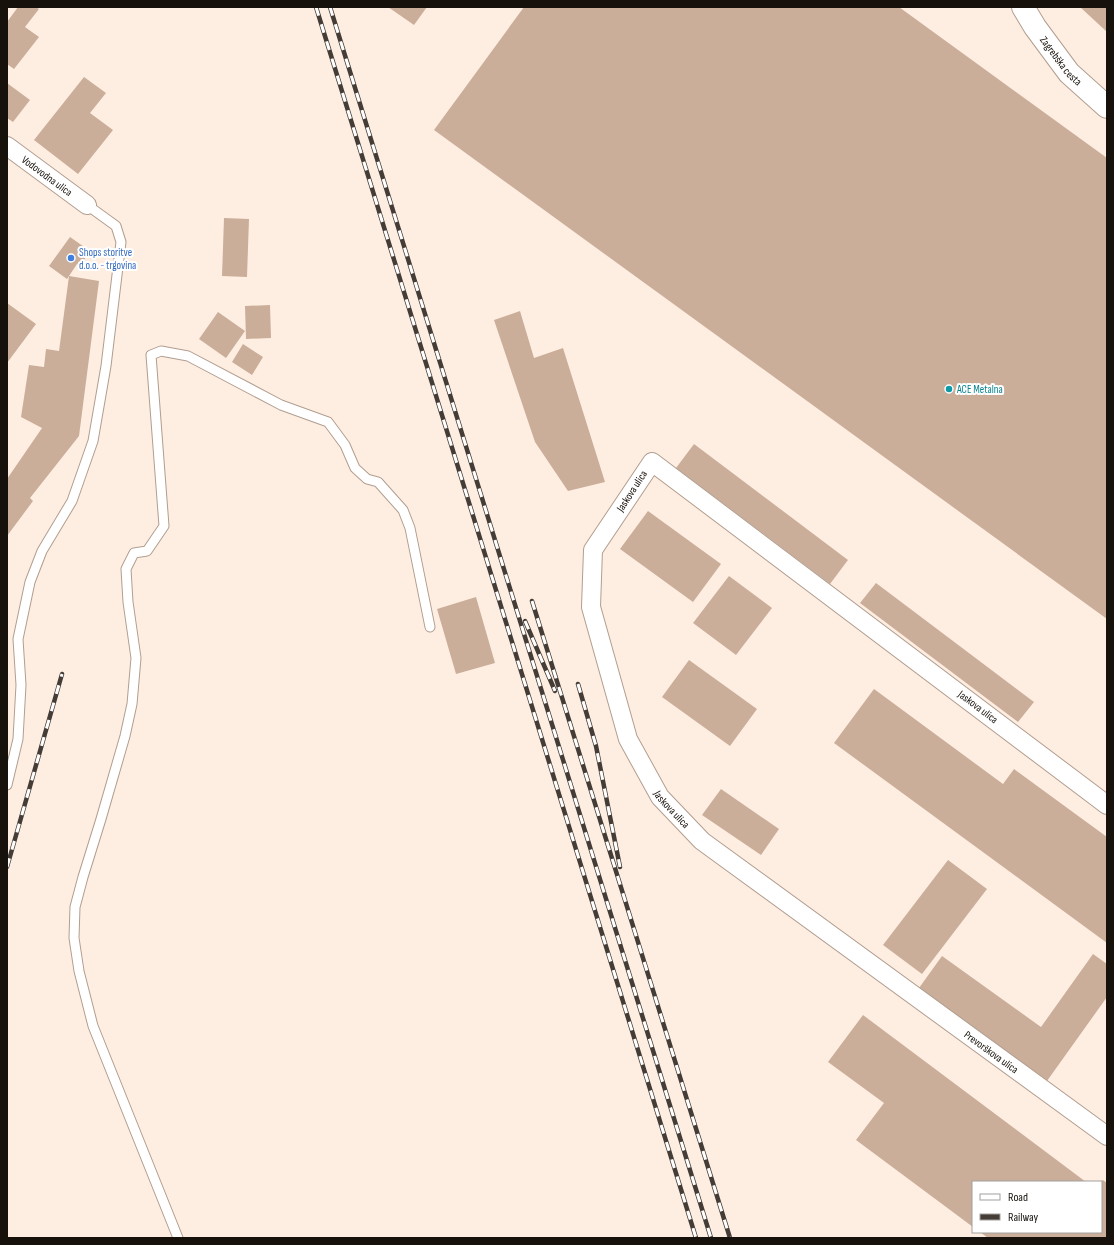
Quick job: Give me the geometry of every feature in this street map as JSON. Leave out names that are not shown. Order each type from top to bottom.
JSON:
[{"type":"street","name":"Zagrebška cesta","points":[[1023,7],[1034,27],[1069,73],[1107,107]]},
{"type":"street","name":"Vodovodna ulica","points":[[7,146],[87,205]]},
{"type":"street","name":"Jaskova ulica","points":[[876,967],[702,841],[660,797],[628,739],[591,607],[593,550],[652,462],[1107,805]]},
{"type":"street","name":"Prevorškova ulica","points":[[876,967],[1107,1136]]},
{"type":"lane","points":[[7,785],[18,740],[21,685],[18,639],[30,582],[42,552],[72,501],[93,441],[106,366],[121,242],[116,226],[87,205]]},
{"type":"lane","points":[[178,1238],[94,1026],[79,971],[74,938],[75,907],[106,804],[125,736],[132,704],[136,658],[128,602],[126,569],[134,553],[147,551],[164,526],[151,355],[161,351],[188,356],[281,405],[328,422],[345,445],[355,468],[367,479],[378,482],[403,510],[410,528],[430,627]]},
{"type":"building","points":[[18,7],[36,7],[39,9],[25,27],[39,37],[14,69],[7,64],[7,22]]},
{"type":"building","points":[[388,7],[427,7],[414,25]]},
{"type":"building","name":"ACE Metalna","points":[[524,7],[899,7],[1107,158],[1107,619],[434,130]]},
{"type":"building","points":[[1080,7],[1107,7],[1107,32]]},
{"type":"building","points":[[84,77],[106,93],[90,113],[113,130],[78,174],[34,140]]},
{"type":"building","points":[[7,83],[30,100],[13,122],[7,118]]},
{"type":"building","points":[[224,218],[249,219],[247,277],[222,276]]},
{"type":"building","name":"Shops storitve d.o.o. - trgovina","points":[[70,237],[90,251],[80,266],[77,264],[67,279],[49,266]]},
{"type":"building","points":[[69,276],[99,281],[79,436],[30,498],[33,501],[7,536],[7,479],[42,428],[21,417],[29,365],[44,367],[46,349],[59,351]]},
{"type":"building","points":[[7,303],[36,324],[7,363]]},
{"type":"building","points":[[270,305],[271,338],[246,339],[245,306]]},
{"type":"building","points":[[520,311],[534,358],[563,348],[605,482],[568,491],[535,442],[494,320]]},
{"type":"building","points":[[218,312],[245,331],[226,358],[199,339]]},
{"type":"building","points":[[243,344],[263,357],[252,375],[232,362]]},
{"type":"building","points":[[694,444],[848,560],[830,584],[676,468]]},
{"type":"building","points":[[648,511],[721,564],[693,602],[620,549]]},
{"type":"building","points":[[729,576],[772,608],[736,655],[693,623]]},
{"type":"building","points":[[876,583],[1034,702],[1018,722],[860,603]]},
{"type":"building","points":[[476,597],[495,663],[456,674],[437,609]]},
{"type":"building","points":[[689,660],[757,709],[730,746],[662,697]]},
{"type":"building","points":[[874,689],[1003,784],[1014,769],[1107,837],[1107,943],[834,743]]},
{"type":"building","points":[[721,789],[779,829],[761,855],[702,815]]},
{"type":"building","points":[[948,860],[987,889],[922,974],[883,945]]},
{"type":"building","points":[[1093,954],[1107,964],[1107,997],[1047,1081],[919,988],[942,956],[1041,1027]]},
{"type":"building","points":[[863,1015],[1085,1181],[972,1181],[972,1226],[856,1140],[884,1103],[828,1062]]},
{"type":"building","points":[[1103,1180],[1107,1183],[1107,1238],[988,1238],[981,1233],[1102,1233]]},
{"type":"railway","points":[[316,7],[696,1238]]},
{"type":"railway","points":[[330,7],[711,1238]]},
{"type":"railway","points":[[532,601],[730,1238]]},
{"type":"railway","points":[[525,621],[555,691]]},
{"type":"railway","points":[[7,867],[62,674]]},
{"type":"railway","points":[[578,684],[596,746],[620,867]]},
{"type":"place","name":"Shops storitve d.o.o. - trgovina","points":[[71,258]]},
{"type":"place","name":"ACE Metalna","points":[[949,389]]}]
